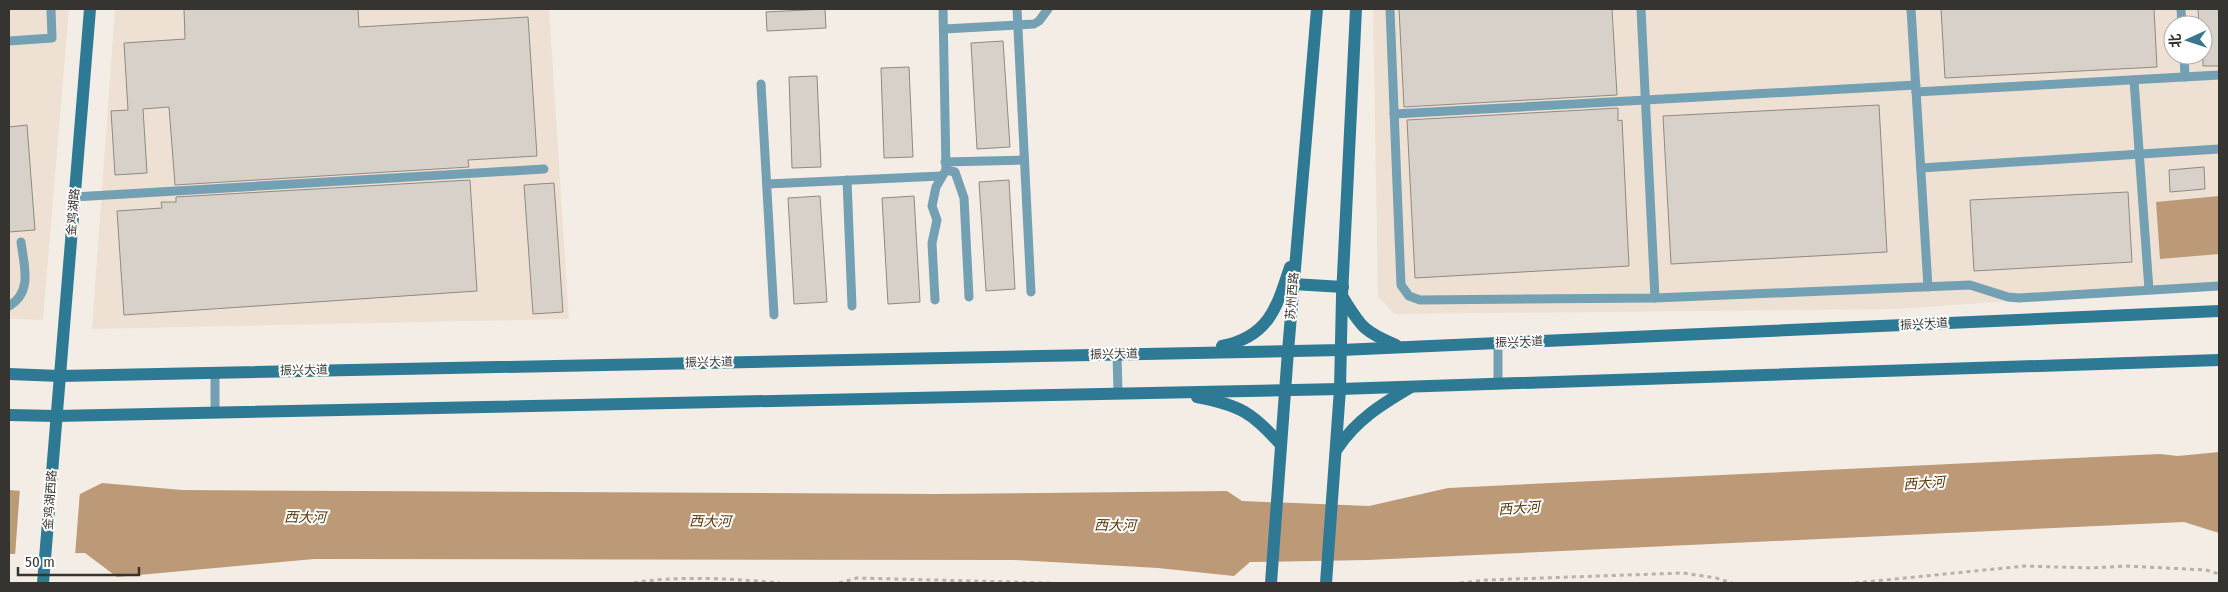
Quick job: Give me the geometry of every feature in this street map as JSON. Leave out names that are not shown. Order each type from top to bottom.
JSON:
[{"type":"main road","name":"金鸡湖路","points":[[56,416],[90,9]]},
{"type":"main road","name":"苏州西路","points":[[1272,583],[1288,350],[1317,9]]},
{"type":"main road","points":[[1326,583],[1340,389],[1356,9]]},
{"type":"main road","points":[[1187,352],[1238,343],[1250,337],[1263,326],[1276,309],[1297,248]]},
{"type":"main road","points":[[1294,284],[1343,292]]},
{"type":"main road","points":[[1343,292],[1360,325],[1373,336],[1400,347]]},
{"type":"main road","name":"振兴大道","points":[[9,374],[60,376],[1341,350],[2219,311]]},
{"type":"main road","points":[[9,415],[215,413],[1340,389],[2219,360]]},
{"type":"main road","points":[[1336,451],[1348,432],[1363,418],[1413,386]]},
{"type":"main road","points":[[1168,392],[1227,403],[1248,414],[1264,426],[1281,446]]},
{"type":"main road","name":"金鸡湖西路","points":[[44,581],[56,416]]},
{"type":"lane","points":[[9,41],[52,38],[51,9]]},
{"type":"lane","points":[[935,300],[932,243],[937,220],[932,206],[936,187],[944,169],[943,9]]},
{"type":"lane","points":[[1017,9],[1031,292]]},
{"type":"lane","points":[[944,29],[1034,24],[1039,21],[1048,9]]},
{"type":"lane","points":[[1390,9],[1401,285],[1409,296],[1420,300],[1655,298],[1970,285],[2008,297],[2019,298],[2219,286]]},
{"type":"lane","points":[[1641,9],[1655,298]]},
{"type":"lane","points":[[1911,9],[1928,287]]},
{"type":"lane","points":[[2184,65],[2185,77]]},
{"type":"lane","points":[[1394,114],[1645,100],[2219,75]]},
{"type":"lane","points":[[2134,80],[2149,290]]},
{"type":"lane","points":[[761,84],[774,315]]},
{"type":"lane","points":[[1921,168],[2219,149]]},
{"type":"lane","points":[[767,184],[846,180],[1024,160]]},
{"type":"lane","points":[[74,197],[544,169]]},
{"type":"lane","points":[[944,169],[955,172],[964,198],[969,296]]},
{"type":"lane","points":[[846,180],[852,306]]},
{"type":"lane","points":[[9,306],[19,300],[25,288],[21,242]]},
{"type":"lane","points":[[1498,343],[1498,384]]},
{"type":"lane","points":[[1117,354],[1118,393]]},
{"type":"lane","points":[[215,372],[215,413]]},
{"type":"path","points":[[1856,583],[2025,566],[2091,568],[2126,566],[2206,570],[2219,574]]},
{"type":"path","points":[[1460,583],[1487,580],[1683,573],[1716,578],[1732,583]]},
{"type":"path","points":[[839,583],[857,578],[1050,583]]},
{"type":"path","points":[[634,583],[672,580],[746,580],[780,583]]},
{"type":"shaded area","points":[[9,9],[69,9],[43,320],[9,319]]},
{"type":"shaded area","points":[[115,9],[549,9],[569,319],[92,329]]},
{"type":"shaded area","points":[[1373,9],[2219,9],[2219,286],[1900,309],[1394,314],[1378,296]]},
{"type":"water","points":[[2219,196],[2219,254],[2160,259],[2156,202]]},
{"type":"water","name":"西大河","points":[[2219,452],[2219,533],[2184,522],[1368,560],[1250,562],[1234,576],[1158,568],[1014,560],[314,559],[117,577],[85,553],[9,554],[9,490],[78,495],[102,483],[182,490],[936,494],[1227,491],[1242,501],[1369,506],[1448,488],[2160,454],[2178,456]]},
{"type":"pier","points":[[20,488],[80,491],[75,556],[15,556]]},
{"type":"building","points":[[184,9],[358,9],[359,27],[528,17],[537,156],[468,160],[469,167],[175,185],[169,107],[143,109],[147,173],[115,175],[111,111],[128,110],[124,43],[185,39]]},
{"type":"building","points":[[825,9],[826,28],[767,31],[766,12]]},
{"type":"building","points":[[1399,9],[1612,9],[1617,95],[1404,107]]},
{"type":"building","points":[[1941,9],[2154,9],[2157,67],[1945,78]]},
{"type":"building","points":[[2198,9],[2219,9],[2219,66],[2203,66],[2213,65],[2213,15],[2198,15]]},
{"type":"building","points":[[1003,41],[1010,147],[977,149],[971,43]]},
{"type":"building","points":[[909,67],[913,157],[884,158],[881,68]]},
{"type":"building","points":[[817,76],[821,167],[792,168],[789,77]]},
{"type":"building","points":[[1879,105],[1887,252],[1671,264],[1663,116]]},
{"type":"building","points":[[1618,108],[1618,121],[1622,120],[1629,266],[1415,278],[1407,120]]},
{"type":"building","points":[[27,125],[35,230],[9,232],[9,127]]},
{"type":"building","points":[[2204,167],[2205,189],[2170,192],[2169,170]]},
{"type":"building","points":[[470,180],[477,291],[124,315],[117,211],[162,208],[161,202],[176,202],[176,197]]},
{"type":"building","points":[[1009,180],[1015,289],[986,291],[979,182]]},
{"type":"building","points":[[554,183],[563,312],[533,314],[524,185]]},
{"type":"building","points":[[2128,192],[2132,262],[1974,271],[1970,200]]},
{"type":"building","points":[[820,196],[827,302],[794,304],[788,198]]},
{"type":"building","points":[[914,196],[920,302],[888,304],[882,198]]}]
